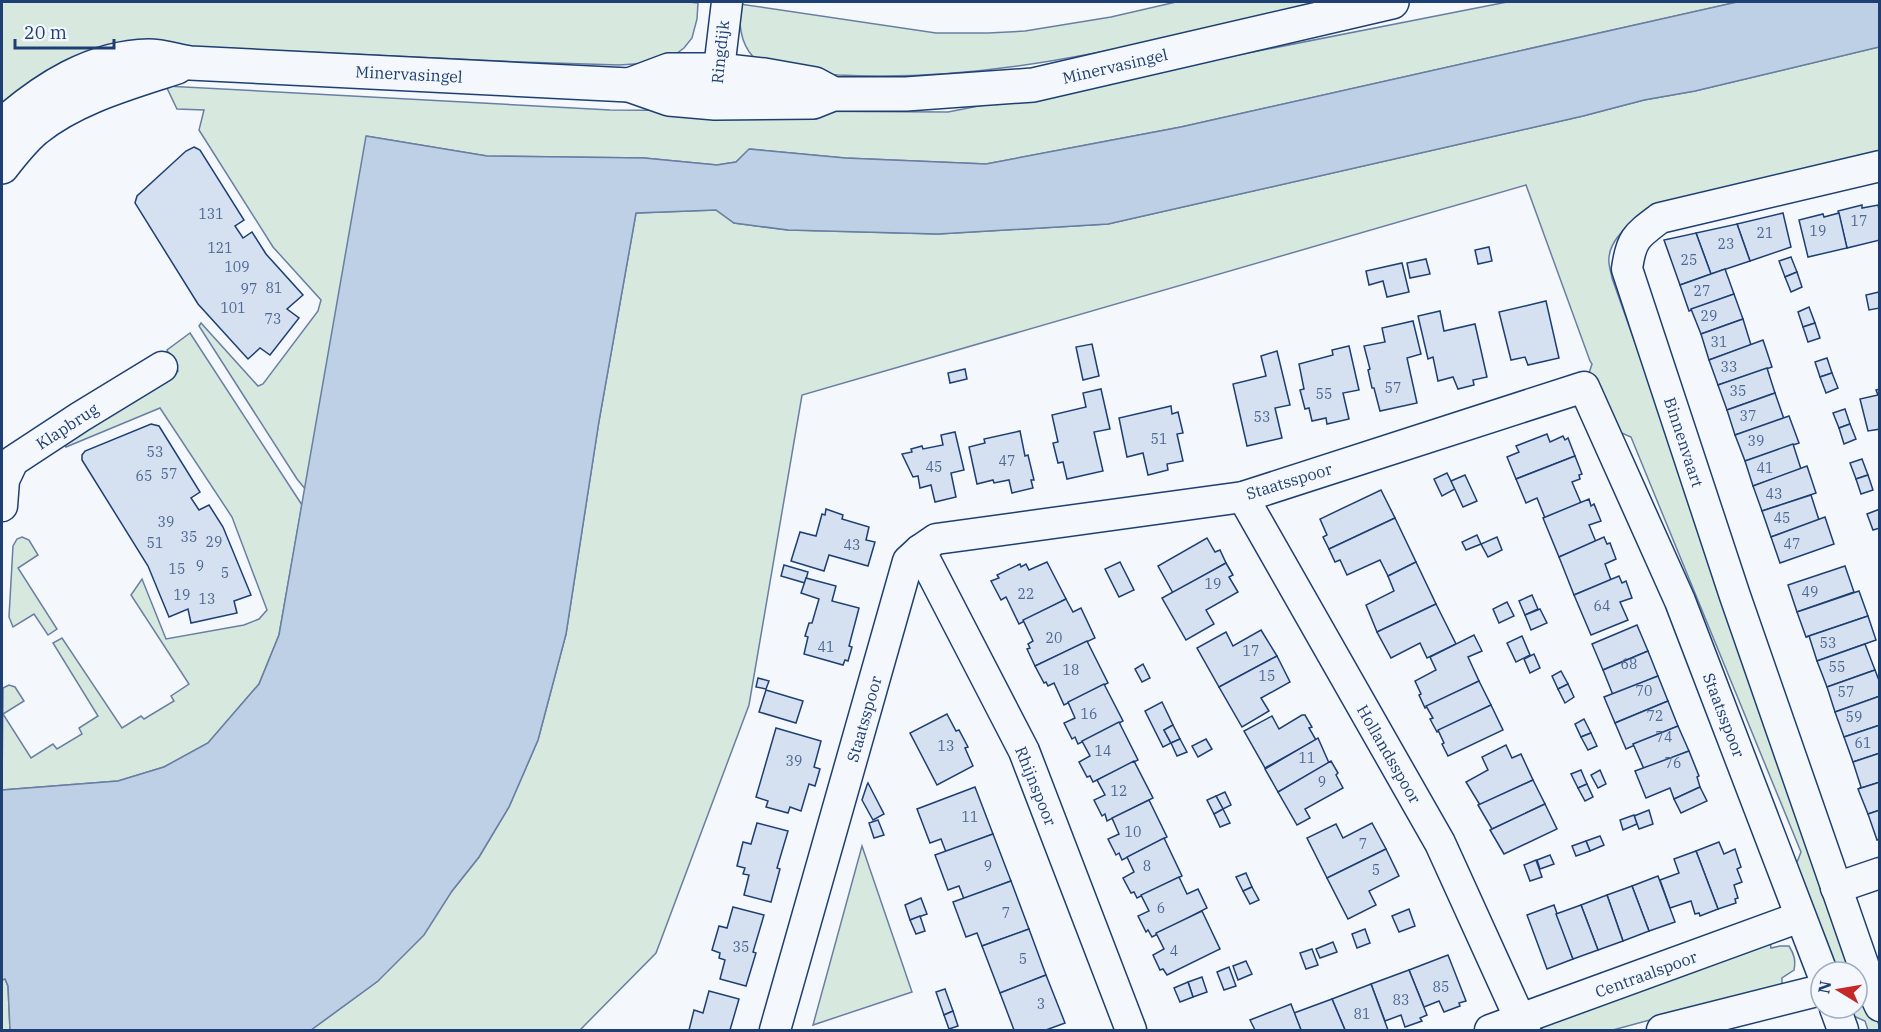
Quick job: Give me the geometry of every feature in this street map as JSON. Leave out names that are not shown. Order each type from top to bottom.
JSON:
[{"type":"street","name":"Ringdijk","points":[[715,103],[727,2]]},
{"type":"street","name":"Minervasingel","points":[[2,124],[40,93],[66,77],[117,60],[150,56],[190,63],[629,85],[669,99],[715,103],[813,102],[833,94],[906,94],[1034,85],[1392,2]]},
{"type":"street","name":"Minervasingel","points":[[2,167],[36,130],[62,112],[113,88],[190,63]]},
{"type":"street","name":"Minervasingel","points":[[629,85],[669,70],[718,70],[815,84],[833,94]]},
{"type":"street","name":"Binnenvaart","points":[[1877,992],[1836,888],[1735,596],[1627,269],[1630,251],[1637,235],[1660,218],[1880,166]]},
{"type":"street","name":"Klapbrug","points":[[2,506],[4,480],[13,461],[162,367]]},
{"type":"street","name":"Staatsspoor","points":[[776,1030],[908,561],[920,550],[936,539],[1243,496],[1584,387],[1680,600],[1800,917]]},
{"type":"street","name":"Hollandsspoor","points":[[1243,496],[1440,843],[1523,1025]]},
{"type":"street","name":"Rhijnspoor","points":[[920,550],[1024,752],[1131,1030]]},
{"type":"street","points":[[1836,888],[1880,873]]},
{"type":"street","points":[[1800,917],[1817,960]]},
{"type":"street","name":"Centraalspoor","points":[[1490,1030],[1523,1025],[1800,917]]},
{"type":"street","points":[[1662,1030],[1809,993]]},
{"type":"shaded area","points":[[2,2],[698,3],[692,38],[684,48],[665,62],[619,65],[520,62],[159,45],[2,116]]},
{"type":"shaded area","points":[[1176,2],[1320,2],[1081,56],[960,73],[899,76],[801,74],[774,69],[751,55],[743,40],[740,22],[740,4],[936,33],[988,33],[1025,31],[1111,17]]},
{"type":"shaded area","points":[[1507,2],[1738,2],[1181,127],[986,164],[845,158],[750,149],[736,162],[717,165],[644,158],[487,156],[367,136],[306,490],[199,326],[201,323],[258,386],[263,384],[318,311],[321,300],[273,247],[199,130],[204,110],[177,109],[166,86],[610,110],[948,112]]},
{"type":"shaded area","points":[[1879,47],[1879,158],[1641,217],[1616,239],[1610,251],[1609,260],[1612,278],[1854,960],[1831,960],[1794,870],[1801,852],[1631,437],[1617,431],[1588,376],[1592,364],[1526,185],[802,395],[749,705],[656,953],[580,1030],[311,1030],[378,981],[479,857],[509,807],[538,740],[566,634],[599,421],[636,213],[716,210],[734,223],[788,230],[938,234],[1108,224],[1583,116],[1644,100],[1695,91]]},
{"type":"shaded area","points":[[190,333],[302,505],[279,635],[259,684],[208,743],[164,767],[118,781],[2,790],[3,688],[9,685],[15,687],[24,701],[3,714],[31,758],[53,744],[57,749],[82,734],[79,728],[98,716],[53,643],[62,638],[122,728],[141,716],[144,719],[174,701],[171,696],[189,684],[131,595],[142,579],[166,639],[244,625],[259,619],[267,610],[232,517],[160,408],[66,447],[62,442],[178,371],[167,350]]},
{"type":"shaded area","points":[[22,537],[29,540],[38,555],[18,568],[57,629],[48,635],[34,614],[13,627],[9,617],[13,546],[17,539]]},
{"type":"shaded area","points":[[862,846],[912,992],[813,1025]]},
{"type":"shaded area","points":[[1770,940],[1771,948],[1789,946],[1794,957],[1794,970],[1782,978],[1782,984],[1613,1030],[1543,1030],[1541,1026]]},
{"type":"shaded area","points":[[5,979],[8,986],[10,1030],[2,1030],[2,980]]},
{"type":"shaded area","points":[[1869,1001],[1879,1030],[1868,1030],[1863,1020],[1869,1020]]},
{"type":"water","points":[[1737,2],[1879,2],[1879,47],[1108,224],[938,234],[788,230],[734,223],[716,210],[636,213],[599,421],[566,634],[538,740],[509,807],[479,857],[452,891],[424,935],[378,981],[311,1030],[10,1030],[8,986],[5,979],[2,980],[2,790],[118,781],[164,767],[208,743],[259,684],[279,635],[366,136],[487,156],[644,158],[717,165],[736,162],[749,149],[845,158],[986,164],[1181,127]]},
{"type":"building","points":[[194,147],[200,150],[244,220],[235,226],[243,238],[252,232],[266,254],[303,295],[287,309],[299,318],[270,355],[260,348],[248,359],[198,304],[135,203],[137,196],[186,151]]},
{"type":"building","points":[[1862,205],[1862,208],[1878,205],[1880,240],[1847,248],[1838,211]]},
{"type":"building","points":[[1783,213],[1791,247],[1750,261],[1737,224]]},
{"type":"building","points":[[1839,213],[1847,248],[1808,257],[1799,220]]},
{"type":"building","points":[[1737,224],[1750,261],[1711,274],[1696,233]]},
{"type":"building","points":[[1696,233],[1711,274],[1680,285],[1664,240]]},
{"type":"building","points":[[1489,247],[1492,261],[1478,264],[1475,250]]},
{"type":"building","points":[[1791,257],[1797,272],[1785,277],[1779,261]]},
{"type":"building","points":[[1426,259],[1430,274],[1410,278],[1407,263]]},
{"type":"building","points":[[1402,263],[1409,292],[1387,297],[1383,281],[1369,285],[1366,271]]},
{"type":"building","points":[[1725,269],[1734,294],[1689,311],[1680,285]]},
{"type":"building","points":[[1797,272],[1802,287],[1791,292],[1785,277]]},
{"type":"building","points":[[1879,292],[1880,308],[1869,310],[1866,295]]},
{"type":"building","points":[[1734,294],[1743,319],[1701,334],[1691,309]]},
{"type":"building","points":[[1546,301],[1559,358],[1528,365],[1525,357],[1511,360],[1499,312]]},
{"type":"building","points":[[1809,307],[1815,323],[1803,327],[1798,312]]},
{"type":"building","points":[[1440,311],[1444,331],[1475,324],[1487,377],[1473,380],[1474,385],[1458,389],[1453,377],[1438,381],[1433,357],[1428,359],[1418,316]]},
{"type":"building","points":[[1743,319],[1751,345],[1709,360],[1701,334]]},
{"type":"building","points":[[1413,321],[1421,354],[1407,358],[1417,403],[1380,411],[1374,388],[1372,388],[1364,346],[1385,342],[1382,328]]},
{"type":"building","points":[[1815,323],[1820,338],[1808,342],[1803,327]]},
{"type":"building","points":[[1763,340],[1772,367],[1718,385],[1709,360]]},
{"type":"building","points":[[1092,344],[1099,376],[1083,380],[1076,347]]},
{"type":"building","points":[[1349,346],[1359,390],[1343,393],[1349,419],[1327,424],[1326,418],[1312,421],[1309,408],[1305,409],[1300,390],[1304,389],[1299,364],[1333,355],[1332,350]]},
{"type":"building","points":[[1277,351],[1290,405],[1275,408],[1282,438],[1247,446],[1233,384],[1266,376],[1261,356]]},
{"type":"building","points":[[1827,358],[1832,373],[1820,377],[1815,362]]},
{"type":"building","points":[[1767,368],[1775,393],[1727,410],[1718,385]]},
{"type":"building","points":[[965,369],[967,379],[950,383],[948,373]]},
{"type":"building","points":[[1832,373],[1838,388],[1826,393],[1820,377]]},
{"type":"building","points":[[1101,389],[1110,429],[1094,432],[1103,471],[1067,479],[1063,462],[1058,463],[1053,443],[1058,442],[1052,415],[1086,407],[1083,393]]},
{"type":"building","points":[[1880,389],[1880,429],[1868,431],[1860,399],[1878,395],[1876,390]]},
{"type":"building","points":[[1775,393],[1784,419],[1735,435],[1727,410]]},
{"type":"building","points":[[1171,406],[1172,414],[1178,412],[1183,433],[1177,434],[1183,461],[1167,464],[1168,470],[1148,475],[1143,453],[1127,457],[1119,418]]},
{"type":"building","points":[[1845,409],[1850,424],[1839,428],[1833,413]]},
{"type":"building","points":[[1789,416],[1799,443],[1745,461],[1735,435]]},
{"type":"building","points":[[151,424],[159,426],[200,492],[191,498],[199,510],[209,505],[223,527],[251,595],[234,601],[237,613],[191,623],[188,609],[169,617],[148,566],[82,460],[85,451]]},
{"type":"building","points":[[1850,424],[1856,439],[1844,444],[1839,428]]},
{"type":"building","points":[[1020,431],[1025,456],[1028,455],[1034,480],[1031,480],[1033,488],[1012,493],[1009,480],[994,483],[993,480],[977,484],[969,447],[985,443],[984,439]]},
{"type":"building","points":[[955,432],[964,470],[951,473],[956,497],[935,502],[931,485],[920,488],[918,476],[913,477],[902,454],[912,452],[911,449],[922,446],[923,449],[943,445],[941,435]]},
{"type":"building","points":[[1547,434],[1550,442],[1563,436],[1565,440],[1568,438],[1575,456],[1516,479],[1507,457],[1519,452],[1516,446]]},
{"type":"building","points":[[1793,444],[1801,469],[1753,486],[1745,461]]},
{"type":"building","points":[[1575,456],[1582,474],[1579,475],[1580,479],[1572,482],[1581,503],[1545,518],[1537,498],[1526,503],[1516,479]]},
{"type":"building","points":[[1862,459],[1868,475],[1856,479],[1850,463]]},
{"type":"building","points":[[1807,466],[1816,493],[1762,511],[1753,486]]},
{"type":"building","points":[[1447,473],[1455,489],[1442,496],[1434,479]]},
{"type":"building","points":[[1465,475],[1477,501],[1463,507],[1451,481]]},
{"type":"building","points":[[1868,475],[1873,490],[1861,494],[1856,479]]},
{"type":"building","points":[[1381,490],[1395,518],[1329,549],[1323,537],[1327,535],[1320,519]]},
{"type":"building","points":[[1811,495],[1819,520],[1771,537],[1762,511]]},
{"type":"building","points":[[1589,499],[1591,506],[1594,504],[1601,521],[1589,525],[1596,542],[1559,557],[1543,518]]},
{"type":"building","points":[[826,509],[843,515],[842,519],[869,527],[866,540],[875,542],[868,566],[829,555],[824,571],[791,561],[800,532],[816,536],[822,514],[825,515]]},
{"type":"building","points":[[1880,509],[1880,528],[1873,530],[1867,514]]},
{"type":"building","points":[[1825,517],[1834,544],[1780,563],[1771,537]]},
{"type":"building","points":[[1395,518],[1416,562],[1388,576],[1380,560],[1347,575],[1340,560],[1335,562],[1329,549]]},
{"type":"building","points":[[1477,535],[1481,544],[1466,550],[1462,542]]},
{"type":"building","points":[[1497,537],[1502,550],[1488,557],[1481,544]]},
{"type":"building","points":[[1604,537],[1607,544],[1610,543],[1616,559],[1605,564],[1611,580],[1574,595],[1559,557]]},
{"type":"building","points":[[1207,538],[1215,552],[1220,550],[1226,563],[1173,593],[1158,566]]},
{"type":"building","points":[[1047,562],[1066,599],[1019,624],[1006,597],[1001,600],[991,581],[999,578],[997,575],[1020,564],[1021,567],[1026,564],[1029,570]]},
{"type":"building","points":[[1120,562],[1134,590],[1119,597],[1105,569]]},
{"type":"building","points":[[1416,562],[1436,604],[1377,632],[1366,605],[1394,591],[1388,576]]},
{"type":"building","points":[[1226,563],[1233,575],[1229,577],[1238,592],[1206,610],[1214,624],[1186,640],[1162,598]]},
{"type":"building","points":[[784,565],[808,572],[805,583],[781,576]]},
{"type":"building","points":[[1845,566],[1854,592],[1797,612],[1788,585]]},
{"type":"building","points":[[1619,576],[1622,583],[1626,581],[1632,598],[1620,602],[1628,620],[1591,635],[1574,595]]},
{"type":"building","points":[[806,578],[836,586],[832,601],[859,608],[849,646],[852,647],[848,661],[845,660],[843,665],[804,654],[808,637],[805,636],[809,623],[812,623],[819,599],[801,593]]},
{"type":"building","points":[[1859,591],[1868,616],[1806,637],[1797,612]]},
{"type":"building","points":[[1532,595],[1538,609],[1525,615],[1519,601]]},
{"type":"building","points":[[1066,599],[1073,612],[1081,608],[1095,638],[1035,666],[1027,649],[1030,648],[1028,644],[1033,641],[1023,620]]},
{"type":"building","points":[[1507,602],[1514,616],[1499,623],[1493,609]]},
{"type":"building","points":[[1436,604],[1456,644],[1427,658],[1420,643],[1391,658],[1377,632]]},
{"type":"building","points":[[1540,609],[1547,623],[1531,630],[1525,615]]},
{"type":"building","points":[[1868,616],[1876,640],[1817,661],[1809,636],[1806,637]]},
{"type":"building","points":[[1637,625],[1648,651],[1603,670],[1592,644]]},
{"type":"building","points":[[1261,630],[1277,656],[1219,687],[1197,648],[1226,632],[1233,646]]},
{"type":"building","points":[[1474,635],[1482,651],[1468,657],[1479,681],[1425,708],[1415,681],[1436,670],[1430,657]]},
{"type":"building","points":[[1522,636],[1530,655],[1516,662],[1507,643]]},
{"type":"building","points":[[1087,641],[1108,683],[1064,705],[1054,683],[1048,686],[1046,682],[1044,683],[1035,666]]},
{"type":"building","points":[[1865,644],[1875,670],[1827,687],[1817,661]]},
{"type":"building","points":[[1648,651],[1658,676],[1613,695],[1603,670]]},
{"type":"building","points":[[1534,654],[1540,668],[1530,673],[1524,659]]},
{"type":"building","points":[[1277,656],[1290,682],[1261,698],[1269,711],[1242,727],[1219,687]]},
{"type":"building","points":[[1143,664],[1150,678],[1142,682],[1135,669]]},
{"type":"building","points":[[1875,670],[1880,683],[1880,696],[1835,712],[1827,687]]},
{"type":"building","points":[[1561,671],[1568,684],[1558,689],[1552,676]]},
{"type":"building","points":[[1658,676],[1668,701],[1615,723],[1604,697]]},
{"type":"building","points":[[758,678],[769,681],[766,689],[756,687]]},
{"type":"building","points":[[1479,681],[1491,705],[1437,732],[1426,706]]},
{"type":"building","points":[[1104,684],[1123,721],[1078,744],[1075,737],[1072,739],[1064,723],[1075,718],[1068,702]]},
{"type":"building","points":[[1568,684],[1574,697],[1565,703],[1558,689]]},
{"type":"building","points":[[766,690],[803,701],[796,723],[759,712]]},
{"type":"building","points":[[1880,696],[1880,725],[1844,737],[1835,712]]},
{"type":"building","points":[[1668,701],[1678,726],[1626,749],[1615,723]]},
{"type":"building","points":[[1162,702],[1173,725],[1164,730],[1171,743],[1163,747],[1145,711]]},
{"type":"building","points":[[1491,705],[1503,730],[1448,756],[1438,730]]},
{"type":"building","points":[[947,714],[968,747],[965,748],[973,766],[937,785],[910,733]]},
{"type":"building","points":[[1305,715],[1312,727],[1309,728],[1316,740],[1265,768],[1244,731],[1272,716],[1279,729]]},
{"type":"building","points":[[1584,719],[1591,733],[1581,737],[1575,724]]},
{"type":"building","points":[[1119,722],[1138,760],[1093,782],[1090,776],[1087,777],[1079,762],[1090,756],[1082,741]]},
{"type":"building","points":[[1173,725],[1180,739],[1171,743],[1164,730]]},
{"type":"building","points":[[1880,725],[1880,753],[1853,762],[1844,737]]},
{"type":"building","points":[[1678,726],[1689,751],[1644,769],[1633,744]]},
{"type":"building","points":[[776,728],[821,741],[814,767],[820,769],[815,786],[809,784],[801,811],[790,807],[788,813],[766,807],[768,801],[756,797]]},
{"type":"building","points":[[1591,733],[1597,746],[1588,750],[1581,737]]},
{"type":"building","points":[[1318,738],[1329,763],[1278,792],[1265,769]]},
{"type":"building","points":[[1180,739],[1187,752],[1177,756],[1171,743]]},
{"type":"building","points":[[1206,739],[1212,749],[1198,757],[1192,746]]},
{"type":"building","points":[[1506,745],[1512,758],[1521,754],[1533,780],[1480,805],[1466,782],[1488,770],[1482,757]]},
{"type":"building","points":[[1689,751],[1699,776],[1697,777],[1700,787],[1674,799],[1670,788],[1646,798],[1635,771]]},
{"type":"building","points":[[1880,753],[1880,782],[1858,789],[1861,787],[1853,762]]},
{"type":"building","points":[[1134,761],[1153,798],[1107,821],[1105,814],[1102,816],[1094,800],[1105,795],[1097,780]]},
{"type":"building","points":[[1331,761],[1343,788],[1305,809],[1310,818],[1297,825],[1278,792]]},
{"type":"building","points":[[1581,770],[1587,784],[1578,788],[1571,774]]},
{"type":"building","points":[[1600,770],[1606,784],[1598,788],[1591,775]]},
{"type":"building","points":[[1533,780],[1545,804],[1492,829],[1478,805]]},
{"type":"building","points":[[1880,782],[1880,810],[1868,814],[1858,789]]},
{"type":"building","points":[[868,783],[884,814],[873,820],[862,800]]},
{"type":"building","points":[[1587,784],[1593,797],[1585,801],[1578,788]]},
{"type":"building","points":[[975,787],[993,834],[946,852],[941,839],[930,843],[917,809]]},
{"type":"building","points":[[1700,787],[1707,801],[1681,813],[1674,799]]},
{"type":"building","points":[[1225,792],[1231,805],[1223,809],[1216,796]]},
{"type":"building","points":[[1216,796],[1223,809],[1214,814],[1207,800]]},
{"type":"building","points":[[1149,800],[1167,837],[1122,860],[1119,853],[1116,855],[1108,839],[1119,834],[1112,818]]},
{"type":"building","points":[[1545,804],[1557,829],[1504,854],[1490,830]]},
{"type":"building","points":[[1223,809],[1230,823],[1220,827],[1214,814]]},
{"type":"building","points":[[1649,810],[1653,824],[1639,829],[1634,816]]},
{"type":"building","points":[[1880,810],[1880,839],[1877,840],[1868,814]]},
{"type":"building","points":[[1634,815],[1637,824],[1623,830],[1620,820]]},
{"type":"building","points":[[878,820],[884,835],[874,838],[869,823]]},
{"type":"building","points":[[757,823],[788,831],[777,868],[780,869],[771,902],[744,895],[749,875],[743,874],[745,868],[737,866],[743,842],[751,844]]},
{"type":"building","points":[[1372,823],[1386,849],[1327,878],[1307,838],[1336,824],[1343,838]]},
{"type":"building","points":[[993,834],[1011,881],[964,899],[959,886],[948,890],[935,855]]},
{"type":"building","points":[[1600,836],[1604,845],[1590,851],[1586,841]]},
{"type":"building","points":[[1164,838],[1182,876],[1137,898],[1134,892],[1131,893],[1123,878],[1134,872],[1127,857]]},
{"type":"building","points":[[1586,841],[1590,851],[1576,856],[1572,846]]},
{"type":"building","points":[[1719,842],[1724,854],[1735,849],[1741,867],[1737,869],[1742,882],[1734,885],[1738,898],[1735,899],[1736,903],[1718,909],[1696,851]]},
{"type":"building","points":[[1386,849],[1399,876],[1369,891],[1376,905],[1348,919],[1327,878]]},
{"type":"building","points":[[1696,851],[1718,909],[1700,916],[1699,913],[1695,914],[1691,901],[1670,908],[1660,880],[1679,873],[1674,859]]},
{"type":"building","points":[[1550,855],[1554,864],[1540,869],[1537,860]]},
{"type":"building","points":[[1536,860],[1542,877],[1530,881],[1524,865]]},
{"type":"building","points":[[1246,873],[1252,887],[1243,891],[1236,877]]},
{"type":"building","points":[[1658,876],[1675,922],[1649,931],[1632,886]]},
{"type":"building","points":[[1179,877],[1187,894],[1198,889],[1207,908],[1152,937],[1148,930],[1146,932],[1138,916],[1149,911],[1141,895]]},
{"type":"building","points":[[1011,881],[1029,929],[982,946],[977,933],[966,937],[953,902]]},
{"type":"building","points":[[1632,886],[1649,931],[1623,941],[1607,895]]},
{"type":"building","points":[[1252,887],[1259,900],[1250,904],[1243,891]]},
{"type":"building","points":[[1607,895],[1623,941],[1598,950],[1581,905]]},
{"type":"building","points":[[921,898],[927,914],[910,920],[905,905]]},
{"type":"building","points":[[1554,905],[1573,959],[1547,969],[1527,915]]},
{"type":"building","points":[[1581,905],[1598,950],[1573,959],[1556,914]]},
{"type":"building","points":[[733,907],[764,915],[746,986],[720,979],[725,960],[719,958],[720,953],[712,950],[719,926],[727,928]]},
{"type":"building","points":[[1409,909],[1415,926],[1399,932],[1392,916]]},
{"type":"building","points":[[1202,911],[1220,949],[1167,975],[1163,969],[1160,970],[1153,955],[1164,949],[1156,933]]},
{"type":"building","points":[[920,916],[925,931],[916,934],[910,920]]},
{"type":"building","points":[[1029,929],[1046,975],[1000,993],[982,946]]},
{"type":"building","points":[[1365,929],[1370,943],[1357,948],[1352,934]]},
{"type":"building","points":[[1333,942],[1337,952],[1320,958],[1316,949]]},
{"type":"building","points":[[1312,949],[1318,965],[1306,969],[1300,953]]},
{"type":"building","points":[[1448,955],[1466,1001],[1444,1012],[1439,1001],[1424,1007],[1409,970]]},
{"type":"building","points":[[1246,961],[1252,974],[1238,980],[1233,966]]},
{"type":"building","points":[[1229,967],[1236,986],[1224,990],[1217,972]]},
{"type":"building","points":[[1409,970],[1427,1015],[1420,1018],[1422,1021],[1405,1027],[1401,1015],[1385,1021],[1371,984]]},
{"type":"building","points":[[1046,975],[1065,1023],[1046,1030],[1014,1030],[1000,993]]},
{"type":"building","points":[[1202,977],[1207,992],[1193,997],[1188,982]]},
{"type":"building","points":[[1188,982],[1193,997],[1180,1002],[1174,988]]},
{"type":"building","points":[[1371,984],[1388,1030],[1345,1030],[1332,999]]},
{"type":"building","points":[[945,989],[953,1011],[944,1015],[936,992]]},
{"type":"building","points":[[709,991],[739,999],[730,1030],[689,1030],[694,1010],[703,1013]]},
{"type":"building","points":[[1332,999],[1345,1030],[1301,1030],[1294,1013]]},
{"type":"building","points":[[1291,1004],[1301,1030],[1255,1030],[1250,1020]]},
{"type":"building","points":[[953,1011],[958,1026],[949,1029],[944,1015]]}]
